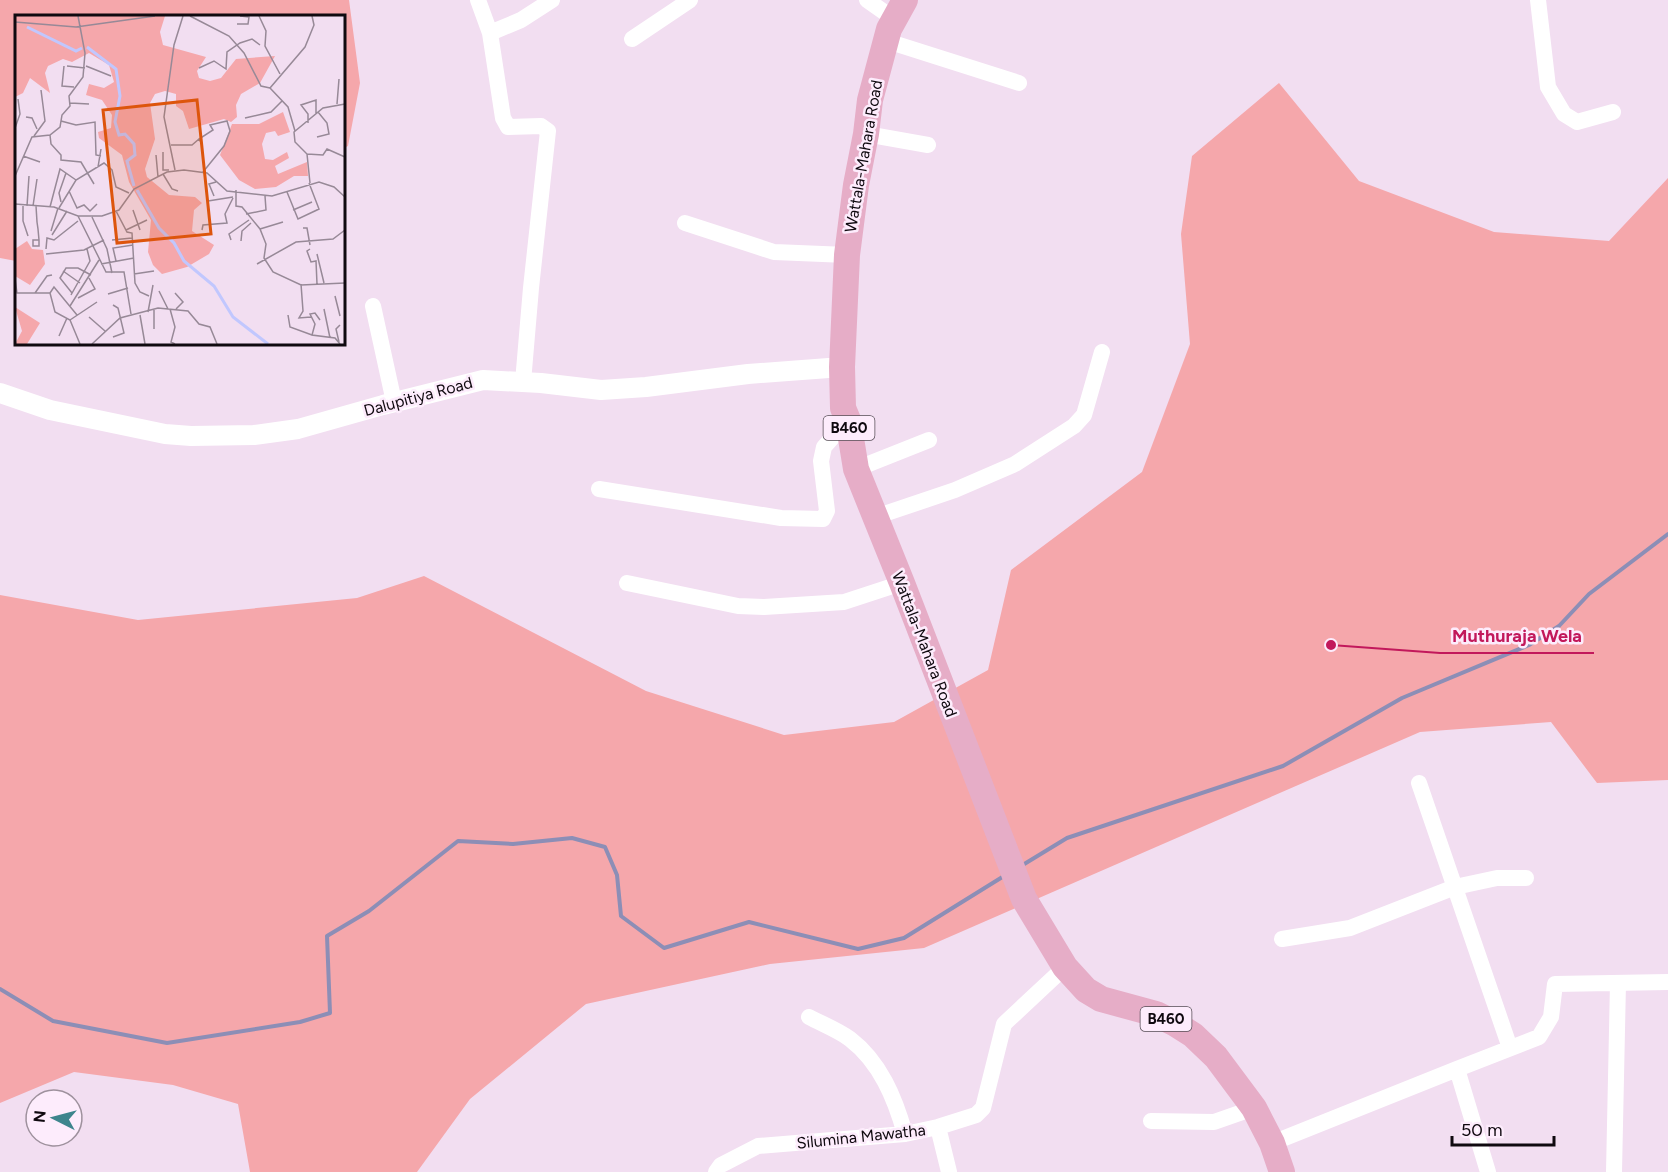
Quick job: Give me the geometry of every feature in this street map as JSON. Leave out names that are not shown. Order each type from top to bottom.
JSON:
[{"type":"main road","name":"Wattala-Mahara Road","points":[[895,20],[870,100],[847,255],[842,367],[843,408],[848,420],[856,469],[1024,899],[1065,968],[1086,990],[1101,999],[1156,1014],[1174,1023],[1192,1035],[1216,1057],[1254,1108],[1272,1143],[1282,1172]]},
{"type":"street","points":[[478,0],[490,33],[503,118],[508,127],[541,126],[548,131],[523,382]]},
{"type":"street","points":[[490,33],[521,20],[552,0]]},
{"type":"street","points":[[632,39],[690,0]]},
{"type":"street","points":[[867,0],[895,20],[1019,83]]},
{"type":"street","points":[[1538,0],[1548,87],[1564,114],[1577,122],[1613,112]]},
{"type":"street","points":[[866,134],[928,145]]},
{"type":"street","points":[[686,223],[774,252],[847,255]]},
{"type":"street","points":[[374,306],[394,402]]},
{"type":"street","points":[[875,517],[955,490],[1015,464],[1074,426],[1084,415],[1102,352]]},
{"type":"street","name":"Dalupitiya Road","points":[[0,393],[50,410],[165,434],[254,435],[298,429],[483,380],[601,390],[646,387],[748,374],[842,367]]},
{"type":"street","points":[[599,489],[781,518],[823,519],[827,511],[821,461],[824,447],[848,420]]},
{"type":"street","points":[[856,469],[929,440]]},
{"type":"street","points":[[627,583],[738,606],[764,607],[844,602],[902,583]]},
{"type":"street","points":[[1419,783],[1510,1048]]},
{"type":"street","points":[[1282,939],[1350,928],[1455,887],[1497,878],[1526,878]]},
{"type":"street","name":"Silumina Mawatha","points":[[716,1172],[721,1165],[758,1146],[905,1134],[976,1115],[983,1108],[1005,1024],[1065,968]]},
{"type":"street","points":[[1272,1143],[1539,1037],[1551,1017],[1555,984],[1668,982]]},
{"type":"street","points":[[1614,1172],[1618,983]]},
{"type":"street","points":[[809,1017],[850,1039],[876,1065],[898,1107],[905,1134]]},
{"type":"street","points":[[1456,1069],[1488,1172]]},
{"type":"street","points":[[1151,1121],[1214,1122],[1254,1108]]},
{"type":"street","points":[[938,1127],[949,1172]]},
{"type":"shaded area","points":[[0,0],[349,0],[360,83],[348,146],[345,148],[345,15],[15,15],[15,261],[0,258]]},
{"type":"shaded area","points":[[1279,83],[1359,181],[1494,232],[1609,241],[1668,178],[1668,780],[1597,783],[1551,722],[1420,732],[924,948],[770,964],[586,1004],[470,1099],[417,1172],[250,1172],[238,1104],[173,1085],[74,1072],[36,1088],[24,1088],[24,1093],[0,1103],[0,595],[138,620],[357,598],[424,576],[646,691],[784,735],[894,722],[988,670],[1011,570],[1142,472],[1190,344],[1181,234],[1192,156]]},
{"type":"waterway","points":[[1021,866],[1067,838],[1283,766],[1402,698],[1529,645],[1559,626],[1589,594],[1668,534]]},
{"type":"waterway","points":[[0,989],[53,1021],[167,1043],[300,1022],[330,1013],[327,936],[369,911],[458,841],[513,844],[572,838],[605,847],[617,875],[621,916],[664,948],[749,922],[858,949],[904,938],[1004,876]]},
{"type":"place","name":"Muthuraja Wela","points":[[1331,645]]}]
